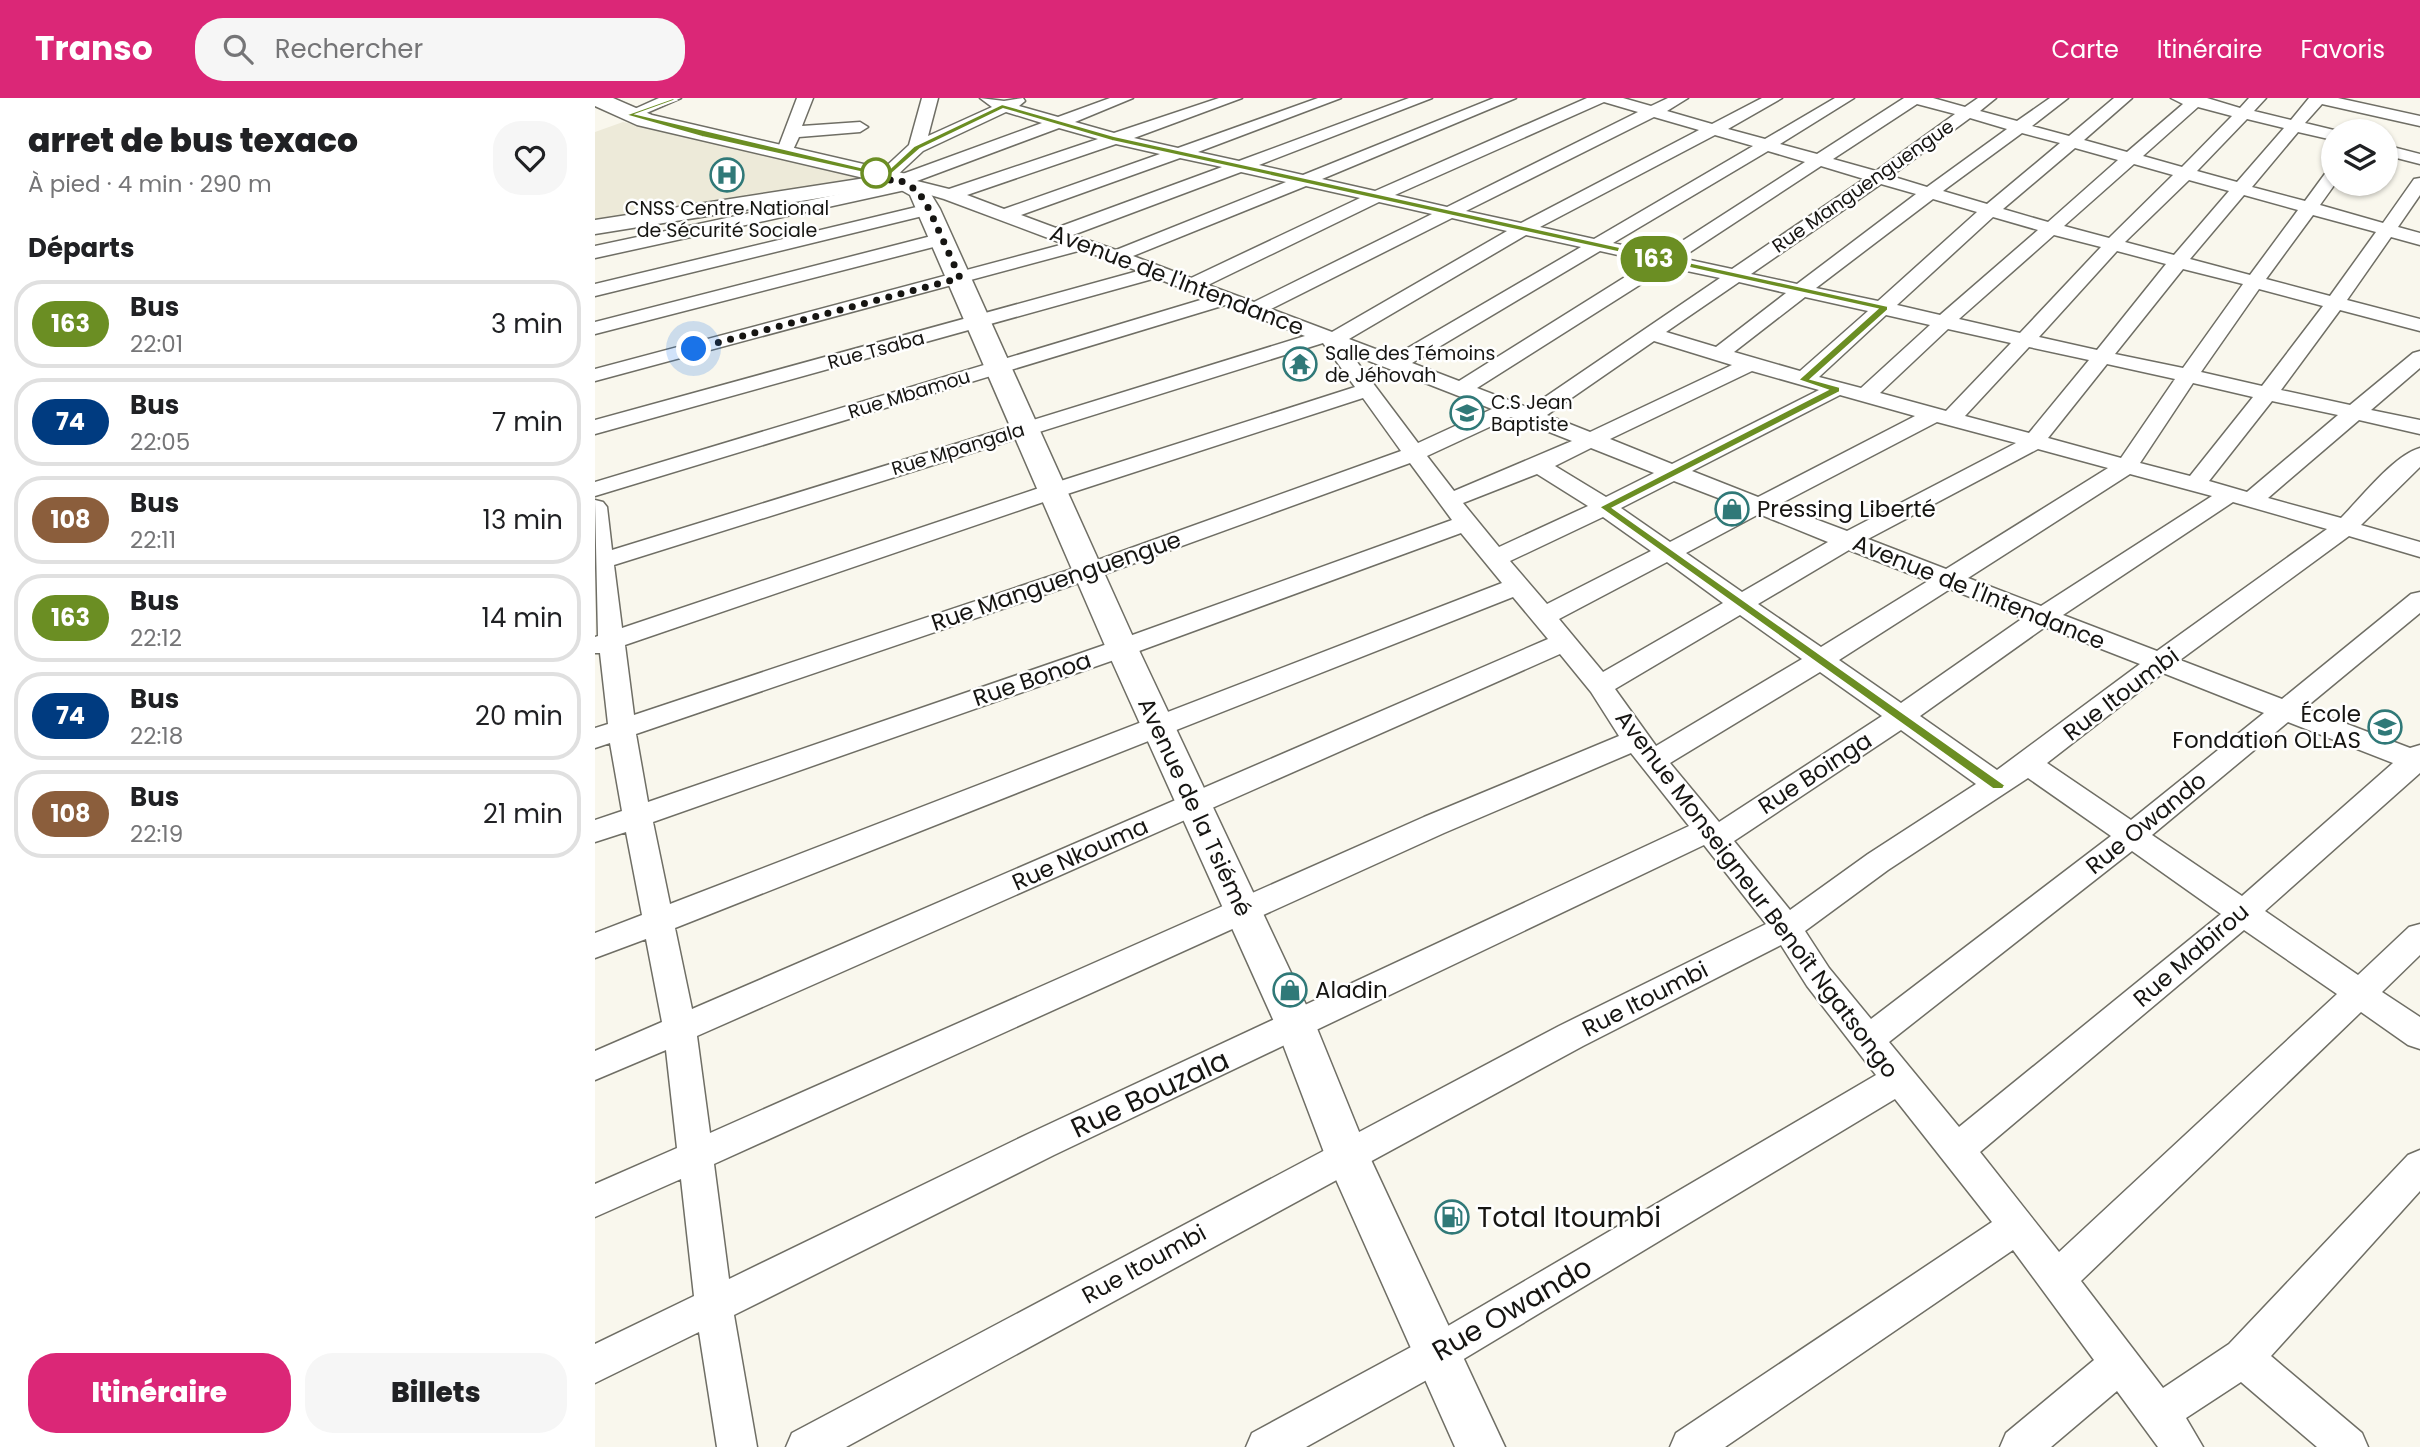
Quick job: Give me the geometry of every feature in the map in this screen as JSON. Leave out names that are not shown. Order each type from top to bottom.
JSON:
[{"type":"highway","points":[[595,98],[629,115],[784,153],[917,195]]},
{"type":"highway","points":[[595,123],[629,115]]},
{"type":"main road","points":[[595,226],[917,195]]},
{"type":"main road","name":"Avenue de la Tsiémé","points":[[917,195],[960,278],[1122,648],[1296,1026],[1347,1155],[1480,1447]]},
{"type":"street","points":[[629,115],[673,98]]},
{"type":"street","points":[[784,153],[805,98]]},
{"type":"street","points":[[917,195],[917,147],[930,98]]},
{"type":"street","points":[[917,147],[995,102],[1024,98]]},
{"type":"street","points":[[595,328],[917,195],[1053,123],[1125,98]]},
{"type":"street","points":[[595,290],[1112,138],[1234,98]]},
{"type":"street","points":[[1007,214],[1333,98]]},
{"type":"street","points":[[1058,234],[1424,98]]},
{"type":"street","points":[[1115,257],[1508,98]]},
{"type":"street","points":[[1192,285],[1378,196],[1600,98]]},
{"type":"street","points":[[1606,98],[1989,211],[2420,325]]},
{"type":"street","points":[[1254,310],[1680,98]]},
{"type":"street","name":"Rue Mpangala","points":[[599,561],[1327,339],[1523,229],[1716,131],[1774,98]]},
{"type":"street","points":[[1395,364],[1846,98]]},
{"type":"street","points":[[1459,390],[1821,161],[1915,98],[2420,239]]},
{"type":"street","name":"Rue Manguenguengue","points":[[608,734],[1090,571],[1520,413],[1651,334],[1879,177],[1988,98]]},
{"type":"street","points":[[1718,355],[1931,192],[2022,129],[2060,98]]},
{"type":"street","points":[[1803,380],[1989,211],[2124,98]]},
{"type":"street","points":[[1543,616],[1670,554],[1758,505],[1942,418],[2023,341],[2113,244],[2258,98]]},
{"type":"street","points":[[1600,686],[1847,540],[2033,443],[2178,262],[2241,191],[2292,125],[2318,98],[2388,108],[2420,121]]},
{"type":"street","points":[[1867,395],[1944,322],[2130,159],[2190,99],[2321,132]]},
{"type":"street","points":[[995,102],[1053,123],[1112,138],[2420,428]]},
{"type":"street","points":[[2379,119],[2388,108]]},
{"type":"street","points":[[794,132],[860,127]]},
{"type":"street","points":[[2398,153],[2420,159]]},
{"type":"street","points":[[2193,486],[2389,231],[2420,183]]},
{"type":"street","points":[[595,1201],[1433,825],[1645,750],[1820,660],[2127,466],[2186,377],[2321,192]]},
{"type":"street","points":[[595,252],[917,195]]},
{"type":"street","name":"Avenue de l'Intendance","points":[[917,195],[1007,214],[1081,245],[1192,285],[1946,578],[2158,663],[2418,759]]},
{"type":"street","points":[[595,376],[1081,245]]},
{"type":"street","name":"Rue Tsaba","points":[[595,427],[980,323],[1156,272]]},
{"type":"street","name":"Rue Mbamou","points":[[595,489],[1223,299]]},
{"type":"street","points":[[1651,334],[1803,380],[2127,466],[2420,550]]},
{"type":"street","name":"Avenue Monseigneur Benoît Ngatsongo","points":[[1327,339],[1518,586],[1600,686],[1645,750],[1787,928],[1818,977],[2017,1226],[2183,1447]]},
{"type":"street","name":"Rue Boinga","points":[[1711,834],[1900,717],[2042,617],[2239,498],[2355,412],[2420,357]]},
{"type":"street","name":"Rue Bonoa","points":[[595,831],[1122,648],[1459,511],[1588,439],[1750,364]]},
{"type":"street","points":[[1496,558],[1605,507],[1836,389]]},
{"type":"street","points":[[604,643],[1053,491],[1367,390]]},
{"type":"street","name":"Rue Itoumbi","points":[[806,1447],[1571,1036],[1787,928],[1878,862],[2028,764],[2158,663],[2346,527],[2391,480],[2420,455]]},
{"type":"street","points":[[1539,465],[1605,507],[1998,785]]},
{"type":"street","points":[[595,507],[608,734],[636,816],[660,921],[680,1029],[714,1308],[737,1447]]},
{"type":"street","points":[[595,946],[1518,586]]},
{"type":"street","name":"Rue Owando","points":[[1866,1039],[1888,1026],[2133,834],[2420,600]]},
{"type":"street","name":"Rue Nkouma","points":[[595,1066],[1565,642]]},
{"type":"street","name":"Rue Mabirou","points":[[1957,1150],[2418,759]]},
{"type":"street","points":[[2028,764],[2133,834],[2420,1035]]},
{"type":"street","name":"Rue Bouzala","points":[[595,1364],[714,1308],[1042,1144],[1711,834]]},
{"type":"street","points":[[2057,1279],[2420,936]]},
{"type":"street","name":"Rue Owando","points":[[1266,1447],[1438,1353],[1899,1079]]},
{"type":"street","points":[[2158,1414],[2243,1358],[2420,1166]]},
{"type":"street","points":[[1690,1447],[2017,1226]]},
{"type":"street","points":[[2243,1358],[2348,1447]]},
{"type":"street","points":[[2020,1447],[2120,1363]]},
{"type":"shaded area","name":"CNSS Centre National de Sécurité Sociale","points":[[623,122],[861,174],[850,185],[595,225],[595,132]]},
{"type":"bus line","name":"163","points":[[673,98],[629,115],[887,176],[917,147],[1002,106],[1112,138],[1884,308],[1803,380],[1836,389],[1605,507],[1998,785]]},
{"type":"place","name":"CNSS Centre National de Sécurité Sociale","points":[[727,175]]},
{"type":"place","name":"Salle des Témoins de Jéhovah","points":[[1300,364]]},
{"type":"place","name":"C.S Jean Baptiste","points":[[1467,413]]},
{"type":"place","name":"Pressing Liberté","points":[[1732,509]]},
{"type":"place","name":"École Fondation OLLAS","points":[[2385,727]]},
{"type":"place","name":"Aladin","points":[[1290,990]]},
{"type":"place","name":"Total Itoumbi","points":[[1452,1217]]},
{"type":"route","points":[[694,349],[960,278],[918,191],[903,180],[877,182],[876,173]]}]
